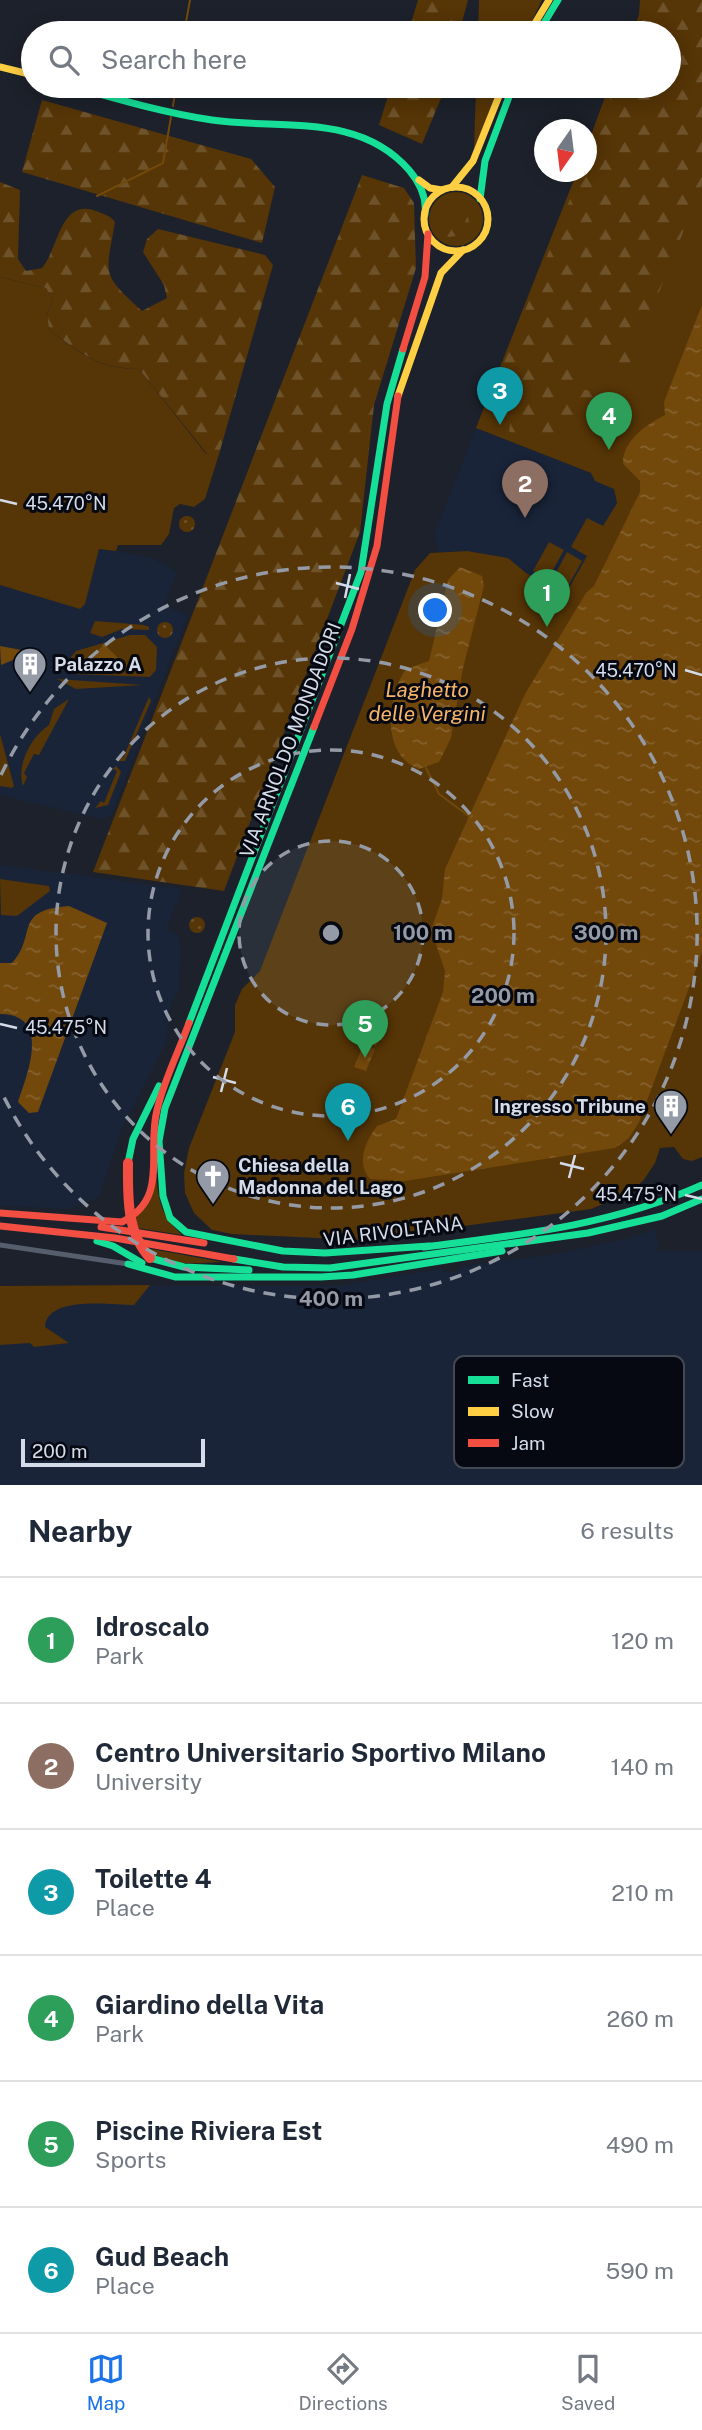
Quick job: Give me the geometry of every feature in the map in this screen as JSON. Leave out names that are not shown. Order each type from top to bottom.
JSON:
[{"type":"main road","points":[[536,21],[549,0]]},
{"type":"main road","points":[[545,21],[558,0]]},
{"type":"main road","points":[[0,67],[21,72]]},
{"type":"main road","points":[[121,98],[213,120],[337,130],[360,135],[397,154],[413,175],[426,199],[428,234],[443,248],[463,250],[476,244],[486,230],[487,212],[480,199],[469,190],[430,188],[413,175]]},
{"type":"main road","points":[[425,214],[430,201],[448,189],[473,161],[498,98]]},
{"type":"main road","points":[[480,199],[485,161],[509,98]]},
{"type":"main road","name":"VIA ARNOLDO MONDADORI","points":[[178,1052],[359,579],[372,522],[389,393],[428,273],[428,234]]},
{"type":"main road","name":"VIA ARNOLDO MONDADORI","points":[[429,1246],[325,1253],[283,1251],[194,1235],[173,1222],[166,1209],[159,1144],[164,1111],[352,629],[377,547],[393,417],[402,381],[441,273],[463,250]]},
{"type":"main road","points":[[178,1052],[133,1139],[128,1163],[133,1232],[141,1249],[150,1258],[173,1266],[221,1266],[291,1276]]},
{"type":"main road","points":[[0,1215],[107,1223],[124,1221],[140,1213],[153,1189],[151,1145],[155,1117],[178,1052]]},
{"type":"main road","name":"VIA RIVOLTANA","points":[[0,1215],[105,1227],[300,1258],[348,1257],[607,1220],[655,1206],[702,1185]]},
{"type":"main road","name":"VIA RIVOLTANA","points":[[0,1226],[116,1238],[283,1267],[321,1268],[588,1233],[662,1216],[702,1199]]},
{"type":"main road","points":[[128,1264],[175,1276],[353,1275],[611,1233],[662,1216]]},
{"type":"main road","points":[[28,1228],[105,1243],[155,1271]]},
{"type":"street","points":[[0,1245],[128,1264]]},
{"type":"shaded area","points":[[476,428],[591,473],[595,481],[614,489],[617,503],[565,595],[526,573],[508,558],[467,551],[438,552],[435,533]]},
{"type":"shaded area","points":[[99,548],[152,558],[178,572],[164,604],[187,616],[111,816],[101,819],[0,795],[0,578],[85,603]]},
{"type":"shaded area","points":[[0,865],[182,889],[166,929],[178,936],[181,944],[179,990],[170,1006],[166,1043],[122,1128],[99,1197],[70,1209],[0,1206]]},
{"type":"shaded area","points":[[656,1229],[658,1251],[702,1251],[702,1485],[0,1485],[0,1286],[339,1286],[441,1269],[448,1273],[458,1271],[463,1266],[555,1254],[626,1239]]},
{"type":"green space","points":[[418,0],[468,0],[462,21],[412,21]]},
{"type":"green space","points":[[479,0],[542,0],[532,21],[478,21]]},
{"type":"green space","points":[[640,0],[702,0],[702,1157],[692,1161],[683,1159],[674,1147],[660,1148],[655,1163],[643,1181],[623,1196],[591,1209],[360,1240],[232,1234],[212,1230],[194,1213],[185,1193],[184,1173],[189,1148],[235,1032],[235,1005],[242,989],[260,971],[415,570],[430,553],[467,551],[508,558],[526,573],[565,595],[587,556],[571,547],[587,518],[603,526],[617,503],[614,489],[595,481],[591,473],[476,428],[573,182],[597,182],[597,119],[605,98],[681,98],[681,21],[637,21]]},
{"type":"green space","points":[[643,0],[702,0],[702,185],[627,372],[622,378],[609,375],[599,347],[591,344],[565,350],[561,357],[563,363],[580,364],[584,390],[596,391],[599,397],[596,412],[541,442],[515,437],[509,431],[508,410],[496,393],[497,380],[577,182],[597,182],[597,132],[610,98],[681,98],[681,21],[640,21]]},
{"type":"green space","points":[[387,98],[441,98],[422,144],[379,125]]},
{"type":"green space","points":[[476,98],[497,98],[474,149]]},
{"type":"green space","points":[[42,100],[251,159],[275,187],[262,243],[22,172]]},
{"type":"green space","points":[[362,175],[404,188],[414,203],[416,268],[374,405],[360,532],[224,891],[93,872]]},
{"type":"green space","points":[[0,182],[20,190],[18,259],[26,271],[42,268],[62,227],[75,212],[84,209],[96,211],[109,216],[115,222],[109,272],[119,288],[142,311],[167,298],[164,285],[143,252],[147,239],[158,229],[265,255],[273,265],[219,454],[207,454],[139,369],[111,366],[90,358],[49,330],[47,314],[53,301],[46,288],[0,277]]},
{"type":"green space","points":[[456,192],[475,200],[483,219],[475,238],[456,246],[437,238],[429,219],[437,200]]},
{"type":"green space","points":[[462,204],[467,211],[470,228],[465,235],[448,237],[441,231],[442,219],[450,215],[454,205]]},
{"type":"green space","points":[[0,277],[46,288],[53,301],[47,314],[49,330],[101,363],[139,369],[206,454],[219,454],[205,499],[194,507],[180,504],[174,508],[169,534],[161,545],[118,545],[116,551],[99,549],[85,604],[80,609],[0,585]]},
{"type":"green space","points":[[187,516],[193,518],[193,530],[187,532],[181,530],[179,524],[181,518]]},
{"type":"green space","points":[[549,542],[564,550],[548,579],[533,571]]},
{"type":"green space","points":[[567,552],[582,561],[566,590],[551,582]]},
{"type":"green space","points":[[95,621],[144,625],[149,627],[149,630],[122,629],[102,637],[90,633]]},
{"type":"green space","points":[[165,622],[171,624],[171,636],[165,638],[159,636],[157,630],[159,624]]},
{"type":"green space","points":[[130,635],[145,635],[157,647],[156,670],[150,677],[73,674],[64,666],[76,651]]},
{"type":"green space","points":[[57,679],[143,685],[76,689]]},
{"type":"green space","points":[[149,697],[151,701],[125,761],[117,761],[118,757],[123,758]]},
{"type":"green space","points":[[69,699],[39,755],[34,754],[24,773],[27,777],[23,786],[22,769],[31,743],[49,725],[54,709]]},
{"type":"green space","points":[[0,734],[14,786],[12,788],[0,786]]},
{"type":"green space","points":[[116,766],[121,772],[108,805],[95,808],[101,801],[104,803],[117,771],[113,769]]},
{"type":"green space","points":[[0,879],[49,886],[50,891],[17,916],[1,915]]},
{"type":"green space","points":[[194,917],[200,917],[205,925],[203,931],[194,933],[189,928],[189,922]]},
{"type":"green space","points":[[156,1176],[163,1209],[182,1235],[138,1228],[136,1218]]},
{"type":"green space","points":[[146,1248],[222,1262],[173,1261],[163,1259]]},
{"type":"green space","points":[[150,1285],[134,1305],[82,1304],[57,1310],[48,1317],[45,1327],[69,1343],[34,1347],[30,1343],[0,1345],[0,1286]]},
{"type":"water","points":[[702,305],[702,953],[639,1122],[629,1138],[615,1148],[392,1183],[391,1180],[370,1179],[363,1166],[366,1146],[377,1126],[396,1119],[443,992],[445,971],[431,930],[442,899],[445,869],[525,694],[586,593],[594,586],[640,492],[640,481],[623,464],[624,456],[637,434],[665,415],[664,402]]},
{"type":"water","name":"Laghetto delle Vergini","points":[[460,567],[482,576],[484,586],[463,668],[451,738],[439,762],[419,769],[406,762],[398,751],[393,738],[391,709],[406,669],[429,661],[448,580]]},
{"type":"water","points":[[104,644],[119,659],[108,674],[89,661]]},
{"type":"water","points":[[0,646],[32,652],[1,665]]},
{"type":"water","points":[[69,906],[107,923],[38,1112],[29,1113],[18,1102],[30,1063],[31,1035],[26,1024],[16,1017],[0,1014],[0,963],[12,963],[20,953],[33,918],[51,908]]},
{"type":"water","points":[[372,1020],[384,1024],[376,1046],[364,1042]]},
{"type":"water","points":[[363,1045],[375,1049],[366,1071],[354,1067]]},
{"type":"waterway","points":[[186,21],[190,0]]},
{"type":"waterway","points":[[173,106],[174,98]]},
{"type":"waterway","points":[[97,196],[163,163],[171,117]]},
{"type":"waterway","points":[[426,768],[439,794],[470,817]]},
{"type":"traffic: fast","points":[[545,21],[558,0]]},
{"type":"traffic: fast","points":[[115,98],[212,120],[317,127],[343,131],[367,139],[389,152],[413,175],[424,196],[425,214]]},
{"type":"traffic: fast","points":[[480,199],[485,161],[509,98]]},
{"type":"traffic: fast","points":[[189,1023],[361,572],[387,404],[403,349]]},
{"type":"traffic: fast","points":[[314,727],[165,1108],[159,1141],[163,1196],[170,1218],[186,1232],[283,1251],[325,1253],[429,1246]]},
{"type":"traffic: fast","points":[[128,1163],[133,1139],[159,1086]]},
{"type":"traffic: fast","points":[[424,1247],[531,1233],[600,1219],[635,1210],[702,1185]]},
{"type":"traffic: fast","points":[[234,1259],[283,1267],[330,1268],[588,1233],[662,1216],[702,1199]]},
{"type":"traffic: fast","points":[[97,1241],[113,1246],[142,1263]]},
{"type":"traffic: fast","points":[[128,1264],[175,1277],[321,1277],[353,1275],[502,1251]]},
{"type":"traffic: fast","points":[[150,1258],[184,1267],[249,1270]]},
{"type":"traffic: slow","points":[[536,21],[549,0]]},
{"type":"traffic: slow","points":[[0,67],[21,72]]},
{"type":"traffic: slow","points":[[452,187],[473,161],[498,98]]},
{"type":"traffic: slow","points":[[419,180],[430,188],[442,190]]},
{"type":"traffic: slow","points":[[456,187],[474,193],[482,201],[488,219],[482,237],[474,245],[456,251],[438,245],[430,237],[424,219],[430,201],[438,193],[456,187]]},
{"type":"traffic: slow","points":[[398,396],[441,273],[463,250]]},
{"type":"traffic: jam","points":[[403,349],[425,277],[428,234]]},
{"type":"traffic: jam","points":[[314,727],[352,629],[377,546],[398,396]]},
{"type":"traffic: jam","points":[[0,1213],[122,1222],[137,1212],[151,1187],[154,1126],[160,1099],[189,1023]]},
{"type":"traffic: jam","points":[[128,1163],[132,1225],[136,1237],[150,1258]]},
{"type":"traffic: jam","points":[[0,1226],[115,1238],[234,1259]]},
{"type":"traffic: jam","points":[[101,1227],[204,1243]]},
{"type":"place","name":"Toilette 4","points":[[500,425]]},
{"type":"place","name":"Giardino della Vita","points":[[609,450]]},
{"type":"place","name":"Centro Universitario Sportivo Milano","points":[[525,518]]},
{"type":"place","name":"Idroscalo","points":[[547,627]]},
{"type":"place","name":"Palazzo A","points":[[30,694]]},
{"type":"place","name":"Piscine Riviera Est","points":[[365,1058]]},
{"type":"place","name":"Ingresso Tribune","points":[[671,1136]]},
{"type":"place","name":"Gud Beach","points":[[348,1141]]},
{"type":"place","name":"Chiesa della Madonna del Lago","points":[[213,1206]]}]
